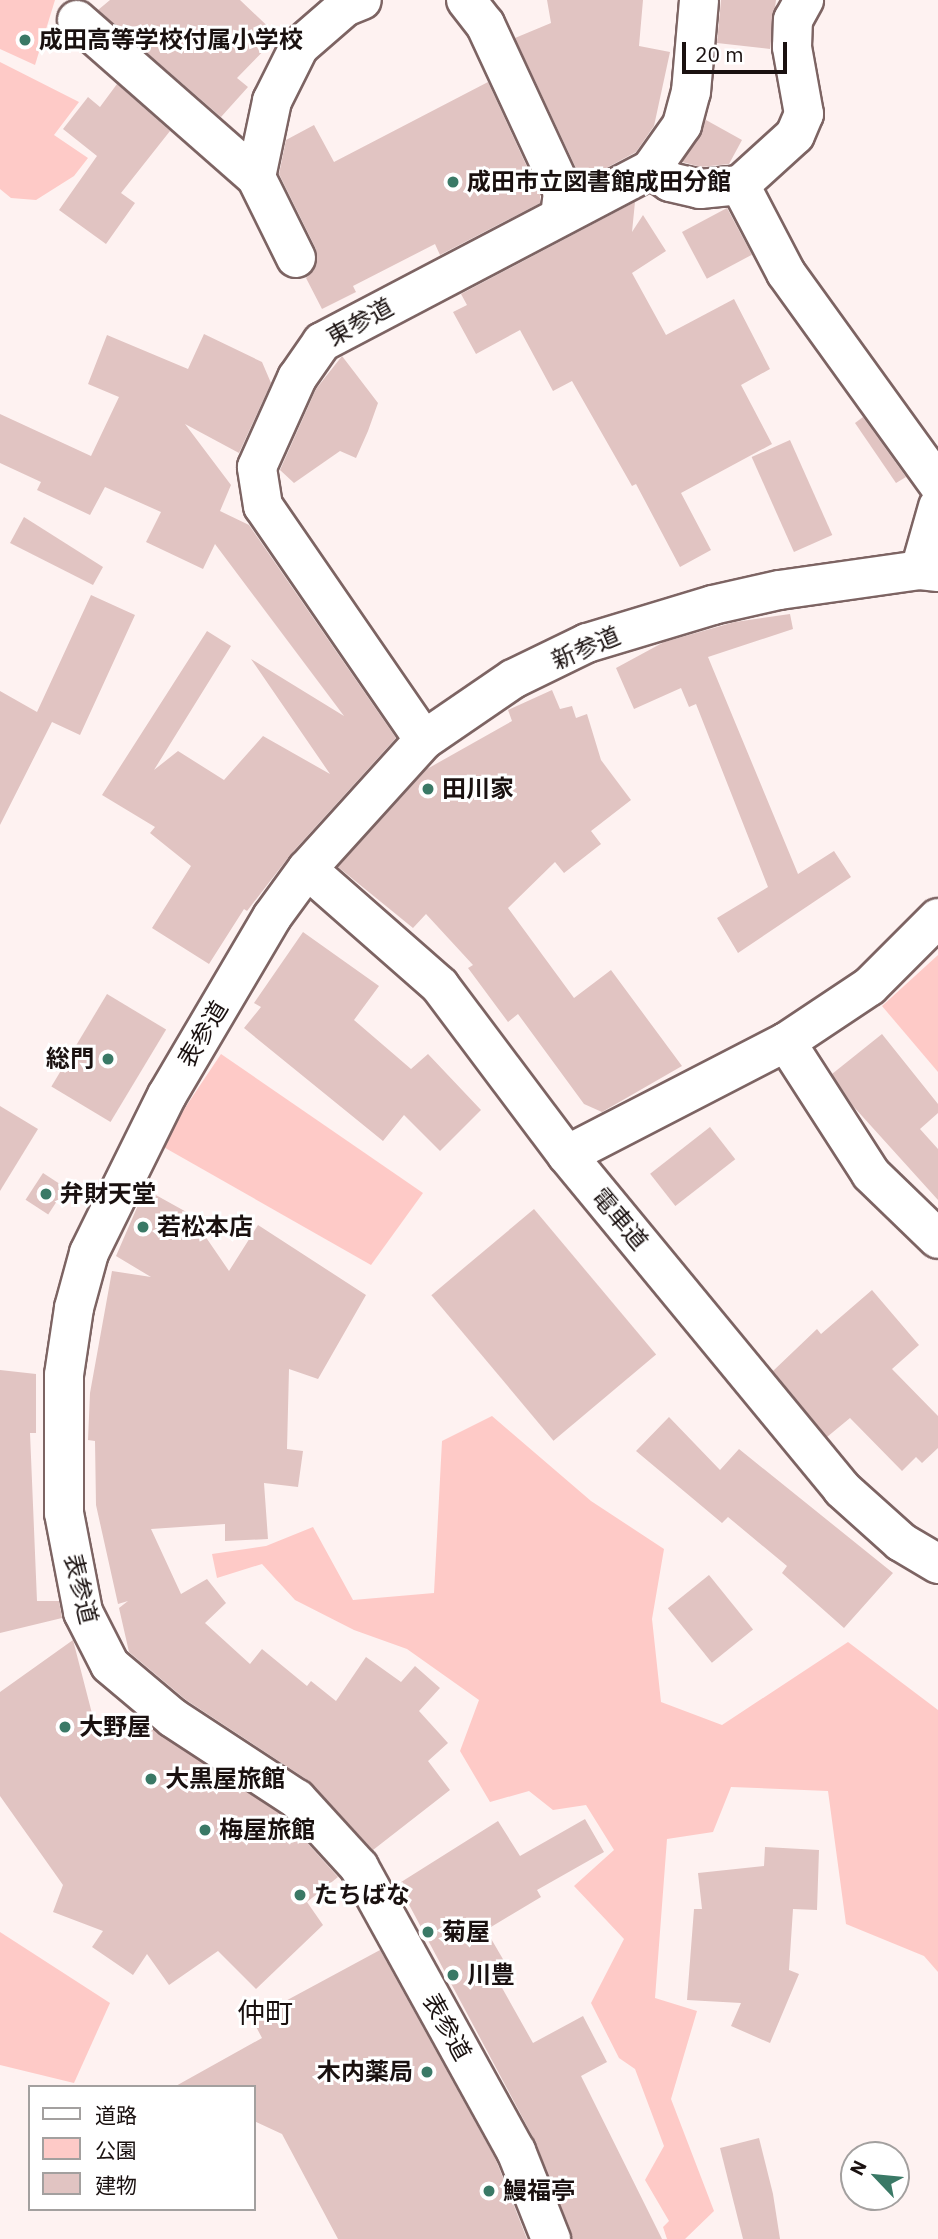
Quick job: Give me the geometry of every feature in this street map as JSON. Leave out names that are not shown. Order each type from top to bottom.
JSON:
[{"type":"street","points":[[256,177],[272,101],[299,47],[345,7],[362,0]]},
{"type":"street","points":[[466,0],[485,24],[563,192],[560,215]]},
{"type":"street","name":"東参道","points":[[424,740],[263,506],[257,467],[297,378],[322,342],[650,169],[682,125],[691,92],[699,0]]},
{"type":"street","points":[[650,169],[670,182],[700,189],[740,185],[795,135],[804,114],[792,47],[793,20],[804,0]]},
{"type":"street","points":[[77,20],[256,177],[296,258]]},
{"type":"street","points":[[740,185],[786,273],[938,484]]},
{"type":"street","points":[[929,571],[938,507]]},
{"type":"street","name":"新参道","points":[[306,869],[424,740],[513,679],[624,631],[779,590],[929,571]]},
{"type":"street","name":"電車道","points":[[306,869],[440,986],[567,1155],[842,1489],[892,1535],[938,1564]]},
{"type":"street","name":"表参道","points":[[306,869],[272,917],[167,1095],[89,1253],[74,1308],[64,1375],[64,1513],[83,1612],[110,1665],[173,1718],[297,1799],[359,1867],[516,2151],[551,2239]]},
{"type":"street","points":[[567,1155],[786,1042],[870,986],[938,918]]},
{"type":"street","points":[[786,1042],[871,1174],[938,1239]]},
{"type":"green space","name":"成田高等学校付属小学校","points":[[0,0],[55,0],[35,65],[0,49]]},
{"type":"green space","points":[[0,62],[79,102],[54,135],[88,158],[74,176],[36,200],[11,198],[0,189]]},
{"type":"green space","points":[[938,955],[938,1072],[882,1006]]},
{"type":"green space","points":[[221,1054],[423,1193],[371,1265],[160,1145]]},
{"type":"green space","points":[[492,1416],[591,1501],[664,1549],[652,1619],[661,1702],[722,1725],[848,1642],[938,1710],[938,1972],[924,1956],[846,1924],[828,1791],[731,1787],[713,1832],[667,1839],[655,1998],[697,2011],[671,2099],[714,2211],[685,2239],[667,2239],[663,2227],[669,2221],[645,2180],[664,2146],[635,2069],[619,2058],[591,2003],[624,1939],[574,1886],[614,1850],[586,1805],[553,1810],[529,1791],[490,1802],[460,1751],[479,1700],[407,1649],[354,1630],[295,1600],[262,1564],[217,1578],[212,1554],[266,1546],[313,1527],[353,1600],[434,1593],[442,1441]]},
{"type":"green space","points":[[0,1932],[110,2003],[74,2083],[0,2065]]},
{"type":"building","points":[[110,0],[240,0],[278,36],[237,78],[248,87],[221,117],[98,10]]},
{"type":"building","points":[[547,0],[643,0],[639,46],[670,52],[654,126],[636,152],[582,181],[515,38],[551,23]]},
{"type":"building","points":[[721,0],[776,0],[770,49],[717,43]]},
{"type":"building","points":[[488,82],[540,195],[540,203],[440,255],[435,244],[353,286],[356,292],[322,309],[306,278],[314,270],[316,249],[279,174],[286,140],[314,125],[334,162]]},
{"type":"building","points":[[117,84],[170,131],[121,193],[135,203],[106,244],[59,210],[97,156],[63,129],[88,97],[100,107]]},
{"type":"building","points":[[706,120],[742,140],[729,164],[701,167],[682,162]]},
{"type":"building","points":[[635,202],[632,232],[643,215],[666,251],[632,273],[666,335],[734,299],[770,369],[741,385],[772,444],[681,493],[711,550],[680,567],[636,484],[632,486],[572,381],[553,391],[520,330],[476,354],[453,312],[467,305],[461,294]]},
{"type":"building","points":[[727,208],[752,255],[707,279],[682,232]]},
{"type":"building","points":[[204,334],[262,362],[271,383],[239,453],[185,424],[231,485],[220,511],[249,525],[396,738],[291,854],[247,911],[244,909],[209,964],[152,928],[191,866],[150,833],[155,827],[102,795],[207,631],[231,646],[154,770],[178,751],[224,780],[263,736],[330,774],[251,659],[344,716],[215,544],[203,569],[146,542],[161,512],[105,487],[90,515],[37,490],[41,482],[0,463],[0,414],[91,456],[119,397],[88,384],[107,335],[188,369]]},
{"type":"building","points":[[342,356],[378,403],[368,431],[356,458],[340,451],[294,483],[280,470],[316,389]]},
{"type":"building","points":[[863,417],[906,477],[896,483],[855,423]]},
{"type":"building","points":[[790,440],[832,535],[794,552],[752,457]]},
{"type":"building","points":[[24,517],[103,567],[93,585],[10,543]]},
{"type":"building","points":[[91,595],[135,615],[80,735],[52,722],[0,825],[0,691],[37,712]]},
{"type":"building","points":[[790,614],[793,629],[708,657],[798,874],[834,851],[851,877],[738,953],[717,918],[768,887],[696,704],[689,707],[681,688],[634,709],[616,668],[664,642],[735,622]]},
{"type":"building","points":[[552,690],[560,709],[572,706],[576,718],[587,714],[601,760],[631,800],[591,831],[601,844],[564,873],[555,862],[508,908],[574,998],[611,970],[682,1066],[602,1112],[584,1104],[518,1014],[508,1022],[468,968],[473,965],[426,914],[413,928],[338,867],[427,769],[512,721],[508,710]]},
{"type":"building","points":[[303,932],[379,986],[354,1020],[411,1069],[428,1054],[481,1110],[440,1151],[404,1115],[383,1141],[244,1028],[261,1007],[254,1003]]},
{"type":"building","name":"総門","points":[[107,994],[166,1030],[111,1122],[51,1087]]},
{"type":"building","points":[[882,1034],[938,1104],[938,1113],[920,1129],[938,1149],[938,1200],[853,1106],[832,1074]]},
{"type":"building","points":[[0,1106],[38,1129],[0,1191]]},
{"type":"building","points":[[710,1127],[735,1159],[675,1206],[650,1174]]},
{"type":"building","name":"弁財天堂","points":[[43,1173],[66,1188],[48,1215],[26,1200]]},
{"type":"building","points":[[145,1189],[190,1214],[229,1271],[258,1225],[366,1295],[318,1379],[289,1369],[287,1449],[303,1451],[298,1487],[264,1483],[268,1539],[225,1541],[225,1524],[151,1529],[181,1594],[207,1579],[226,1603],[205,1623],[250,1664],[262,1649],[307,1686],[311,1681],[336,1701],[366,1657],[401,1682],[415,1666],[440,1688],[419,1711],[448,1743],[428,1761],[450,1790],[373,1850],[309,1781],[186,1700],[129,1652],[119,1608],[128,1601],[118,1604],[96,1505],[95,1441],[88,1440],[90,1393],[112,1271],[151,1277],[116,1256]]},
{"type":"building","points":[[534,1209],[656,1355],[553,1441],[431,1295]]},
{"type":"building","points":[[872,1290],[919,1345],[892,1369],[938,1416],[938,1448],[922,1463],[916,1457],[902,1471],[850,1418],[827,1437],[773,1371],[817,1329],[821,1334]]},
{"type":"building","points":[[0,1370],[36,1374],[36,1433],[30,1433],[37,1601],[59,1601],[62,1618],[0,1633]]},
{"type":"building","points":[[669,1417],[720,1470],[739,1449],[893,1573],[844,1628],[782,1573],[787,1566],[728,1517],[722,1523],[636,1451]]},
{"type":"building","points":[[709,1575],[753,1629],[712,1663],[668,1608]]},
{"type":"building","points":[[73,1640],[96,1729],[140,1719],[283,1816],[338,1877],[307,1902],[323,1925],[256,1989],[218,1951],[169,1985],[147,1954],[133,1975],[92,1947],[103,1931],[53,1912],[63,1885],[0,1796],[0,1692]]},
{"type":"building","points":[[585,1819],[604,1852],[537,1890],[541,1897],[486,1930],[514,1978],[501,1986],[533,2043],[583,2016],[607,2062],[581,2076],[662,2239],[572,2239],[535,2141],[398,1884],[498,1821],[520,1856]]},
{"type":"building","points":[[765,1847],[819,1850],[817,1910],[793,1909],[789,1970],[799,1974],[770,2043],[731,2026],[741,2003],[687,2000],[694,1909],[702,1909],[698,1873],[764,1866]]},
{"type":"building","points":[[380,1950],[496,2160],[527,2239],[338,2239],[282,2134],[256,2122],[256,2085],[178,2085],[262,2038],[252,2019]]},
{"type":"building","points":[[759,2138],[773,2194],[780,2239],[743,2239],[720,2148]]},
{"type":"place","name":"成田高等学校付属小学校","points":[[25,40]]},
{"type":"place","name":"成田市立図書館成田分館","points":[[453,182]]},
{"type":"place","name":"田川家","points":[[428,789]]},
{"type":"place","name":"総門","points":[[108,1059]]},
{"type":"place","name":"弁財天堂","points":[[46,1194]]},
{"type":"place","name":"若松本店","points":[[143,1227]]},
{"type":"place","name":"大野屋","points":[[65,1727]]},
{"type":"place","name":"大黒屋旅館","points":[[151,1779]]},
{"type":"place","name":"梅屋旅館","points":[[205,1830]]},
{"type":"place","name":"たちばな","points":[[300,1895]]},
{"type":"place","name":"菊屋","points":[[428,1932]]},
{"type":"place","name":"川豊","points":[[453,1975]]},
{"type":"place","name":"木内薬局","points":[[427,2072]]},
{"type":"place","name":"鰻福亭","points":[[489,2191]]},
{"type":"district","name":"仲町","points":[[265,2013]]}]
